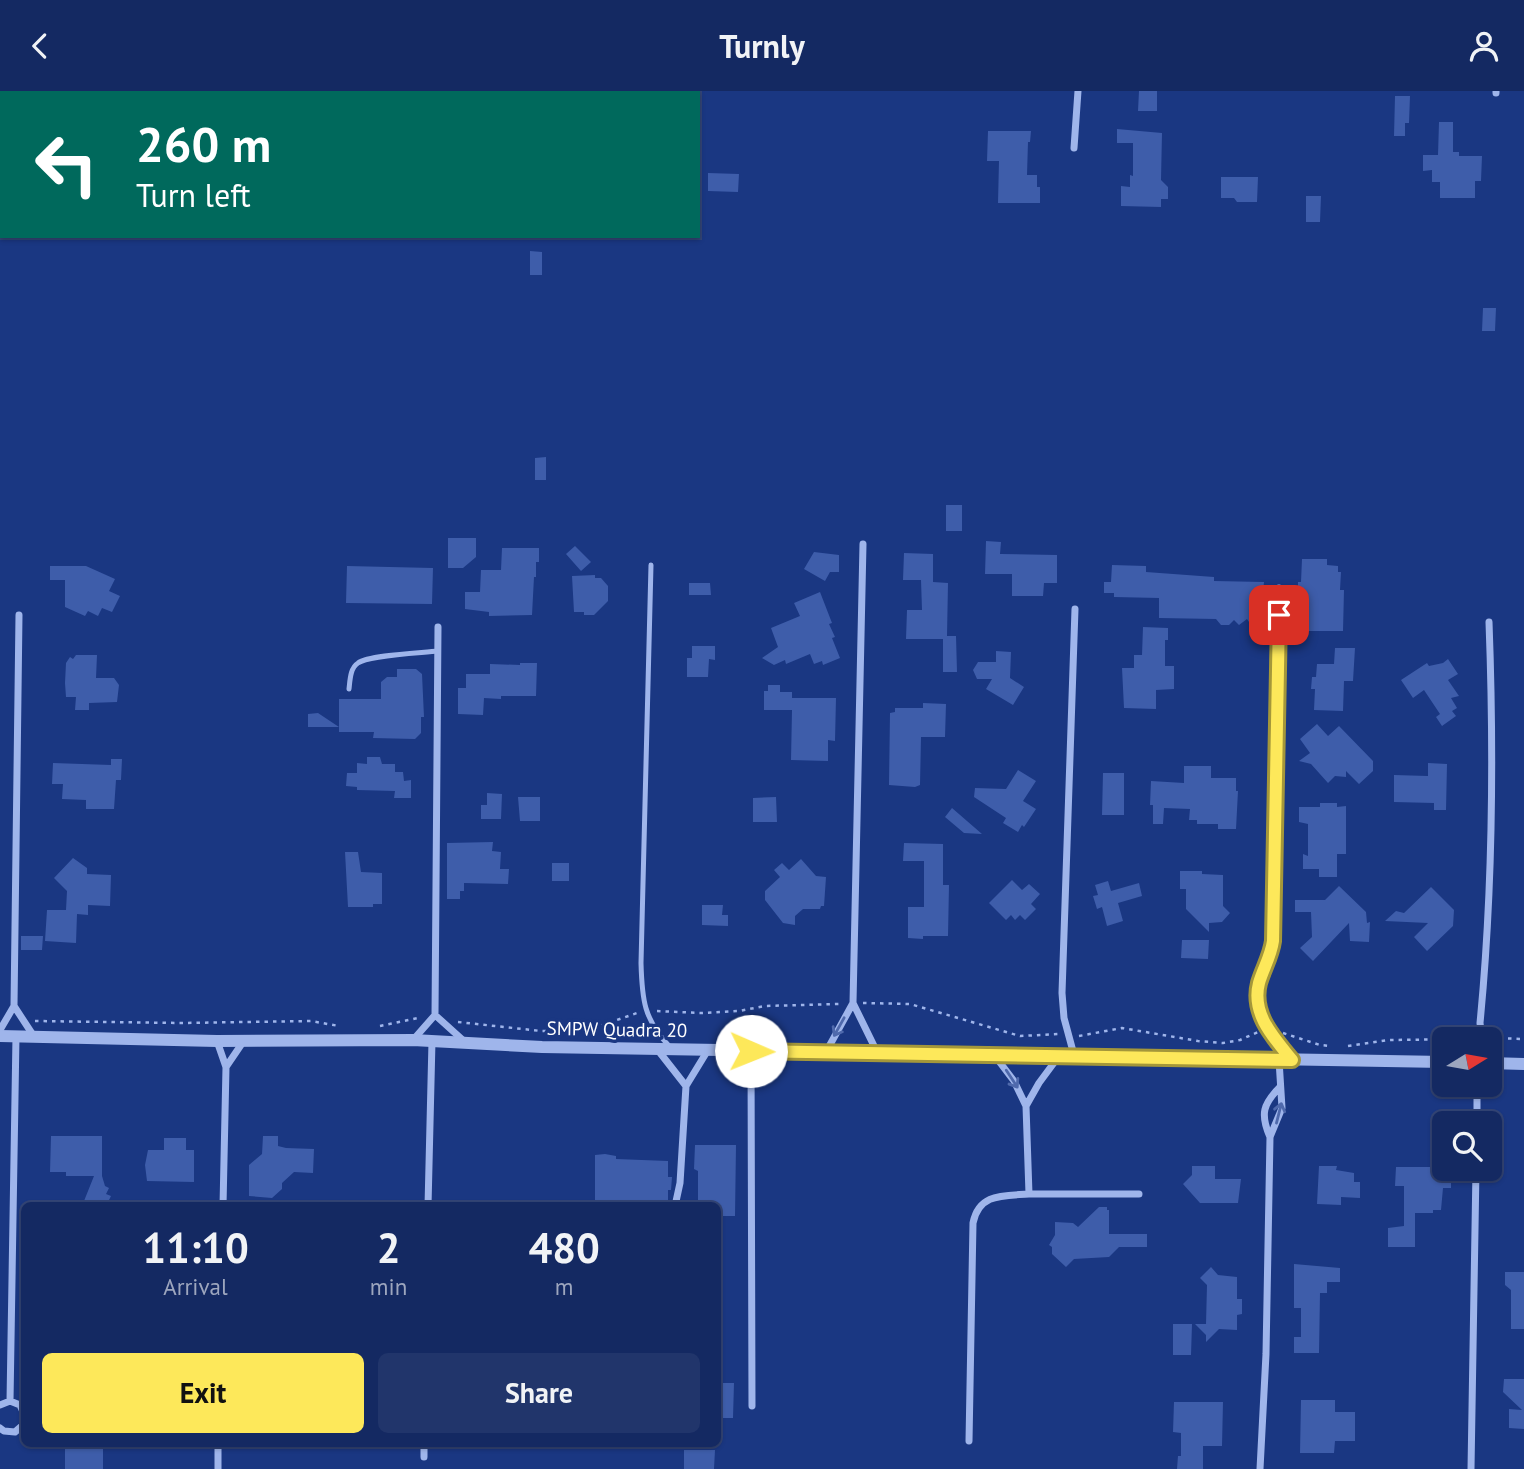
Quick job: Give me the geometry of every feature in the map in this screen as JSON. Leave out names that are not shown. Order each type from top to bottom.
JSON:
[{"type":"street","points":[[1074,148],[1078,91]]},
{"type":"street","points":[[863,544],[853,1003],[877,1052]]},
{"type":"street","points":[[1270,1137],[1281,1115],[1280,1087],[1286,1060],[1266,1028],[1258,1006],[1257,992],[1273,941],[1279,587]]},
{"type":"street","points":[[1074,609],[1062,993],[1074,1055]]},
{"type":"street","points":[[0,1030],[14,1006],[19,615]]},
{"type":"street","points":[[1480,1027],[1490,897],[1493,750],[1489,622]]},
{"type":"street","points":[[413,1040],[435,1015],[438,627]]},
{"type":"street","points":[[826,1052],[853,1003]]},
{"type":"street","points":[[14,1006],[33,1035]]},
{"type":"street","points":[[435,1015],[465,1042]]},
{"type":"street","name":"SMPW Quadra 20","points":[[0,1036],[217,1041],[413,1040],[542,1047],[1432,1062]]},
{"type":"street","points":[[10,1401],[16,1036]]},
{"type":"street","points":[[217,1041],[226,1067],[223,1202]]},
{"type":"street","points":[[226,1067],[244,1041]]},
{"type":"street","points":[[428,1202],[432,1041]]},
{"type":"street","points":[[657,1049],[686,1086]]},
{"type":"street","points":[[676,1202],[680,1184],[686,1086],[708,1049]]},
{"type":"street","points":[[751,1051],[752,1406]]},
{"type":"street","points":[[995,1054],[1014,1081],[1026,1106],[1029,1194]]},
{"type":"street","points":[[1026,1106],[1059,1055]]},
{"type":"street","points":[[1502,1063],[1524,1064]]},
{"type":"street","points":[[1260,1469],[1266,1353],[1270,1137],[1265,1121],[1265,1107],[1280,1087]]},
{"type":"street","points":[[1471,1469],[1476,1181]]},
{"type":"street","points":[[969,1441],[976,1211],[979,1205],[991,1198],[1029,1194],[1139,1194]]},
{"type":"street","points":[[0,1405],[10,1401],[21,1408]]},
{"type":"street","points":[[0,1428],[4,1431],[15,1431],[21,1426]]},
{"type":"street","points":[[218,1447],[218,1469]]},
{"type":"street","points":[[424,1447],[424,1457]]},
{"type":"lane","points":[[652,565],[640,939],[641,984],[646,1011],[654,1029],[671,1049]]},
{"type":"lane","points":[[349,689],[352,670],[357,663],[369,659],[438,651]]},
{"type":"path","points":[[456,1021],[467,1025],[541,1031],[585,1031],[646,1011],[702,1013],[765,1006],[910,1004],[1020,1036],[1084,1036],[1122,1028],[1223,1043],[1240,1040],[1266,1028],[1331,1046]]},
{"type":"path","points":[[368,1028],[435,1015]]},
{"type":"path","points":[[23,1021],[311,1021],[344,1027]]},
{"type":"path","points":[[1502,1039],[1524,1039]]},
{"type":"path","points":[[1342,1047],[1389,1041],[1432,1040]]},
{"type":"building","points":[[1139,91],[1157,91],[1157,111],[1138,111]]},
{"type":"building","points":[[1395,96],[1410,96],[1409,123],[1405,123],[1405,136],[1394,136]]},
{"type":"building","points":[[1439,122],[1453,122],[1453,152],[1459,152],[1459,156],[1482,156],[1481,181],[1475,181],[1475,198],[1440,198],[1440,182],[1432,182],[1432,170],[1423,171],[1423,155],[1438,155]]},
{"type":"building","points":[[1117,129],[1162,133],[1161,180],[1168,187],[1168,199],[1161,199],[1161,207],[1121,206],[1121,186],[1130,187],[1130,175],[1133,176],[1133,143],[1117,143]]},
{"type":"building","points":[[988,131],[1031,131],[1027,175],[1037,175],[1040,203],[998,203],[999,161],[987,161]]},
{"type":"building","points":[[708,173],[739,174],[738,192],[708,191]]},
{"type":"building","points":[[1221,177],[1258,177],[1257,202],[1237,202],[1234,198],[1221,198]]},
{"type":"building","points":[[1306,196],[1321,196],[1320,222],[1306,222]]},
{"type":"building","points":[[530,251],[542,252],[542,275],[530,275]]},
{"type":"building","points":[[1483,308],[1496,308],[1495,331],[1482,331]]},
{"type":"building","points":[[546,457],[546,480],[535,480],[535,458]]},
{"type":"building","points":[[946,505],[962,505],[962,531],[946,531]]},
{"type":"building","points":[[448,538],[476,538],[476,557],[463,568],[448,568]]},
{"type":"building","points":[[986,541],[1001,542],[1000,554],[1057,555],[1057,583],[1044,583],[1043,596],[1012,596],[1012,574],[985,574]]},
{"type":"building","points":[[575,546],[591,562],[581,571],[566,554]]},
{"type":"building","points":[[502,548],[539,548],[532,615],[489,616],[489,612],[465,609],[465,592],[480,592],[481,570],[501,570]]},
{"type":"building","points":[[814,552],[839,555],[839,572],[830,572],[825,581],[804,569]]},
{"type":"building","points":[[904,553],[933,554],[933,582],[948,583],[947,636],[956,636],[957,672],[943,672],[943,639],[906,639],[907,610],[922,610],[921,580],[903,580]]},
{"type":"building","points":[[1302,559],[1327,559],[1327,565],[1338,566],[1338,572],[1341,572],[1340,590],[1344,590],[1343,631],[1298,631],[1298,582],[1301,582]]},
{"type":"building","points":[[1112,565],[1146,566],[1146,572],[1214,577],[1214,581],[1264,582],[1261,610],[1249,622],[1247,619],[1239,625],[1234,620],[1229,625],[1221,625],[1216,619],[1159,618],[1159,598],[1114,597],[1114,593],[1104,593],[1104,582],[1111,582]]},
{"type":"building","points":[[50,566],[86,566],[115,579],[109,591],[120,596],[112,612],[102,608],[98,616],[88,611],[85,616],[65,607],[65,580],[50,580]]},
{"type":"building","points":[[347,566],[433,568],[432,604],[346,603]]},
{"type":"building","points":[[595,575],[595,578],[601,578],[608,586],[608,601],[594,615],[574,612],[572,576]]},
{"type":"building","points":[[689,583],[710,583],[711,595],[689,595]]},
{"type":"building","points":[[820,592],[832,623],[829,624],[835,637],[832,638],[840,658],[823,665],[822,661],[814,664],[810,654],[786,664],[785,660],[774,665],[762,658],[778,647],[771,628],[800,616],[794,603]]},
{"type":"building","points":[[1143,627],[1168,628],[1165,666],[1174,666],[1174,689],[1156,690],[1156,709],[1124,708],[1122,668],[1134,668],[1134,655],[1142,655]]},
{"type":"building","points":[[692,646],[715,646],[715,660],[709,659],[708,677],[687,677],[687,658],[692,658]]},
{"type":"building","points":[[1335,648],[1355,648],[1353,681],[1344,681],[1343,711],[1314,710],[1315,689],[1311,689],[1312,677],[1316,677],[1317,664],[1334,664]]},
{"type":"building","points":[[996,651],[1011,652],[1010,678],[1024,687],[1013,705],[986,689],[992,679],[977,679],[973,670],[978,662],[996,662]]},
{"type":"building","points":[[76,655],[97,655],[96,678],[114,678],[119,685],[117,702],[89,703],[89,710],[75,710],[76,697],[66,697],[65,683],[66,663],[70,657],[73,659]]},
{"type":"building","points":[[1448,659],[1458,674],[1448,680],[1459,696],[1451,698],[1457,708],[1452,711],[1456,716],[1442,726],[1436,717],[1440,714],[1424,690],[1413,698],[1401,680],[1427,663],[1429,666]]},
{"type":"building","points":[[537,663],[536,696],[484,698],[483,715],[458,714],[458,688],[466,688],[466,674],[490,674],[490,664]]},
{"type":"building","points":[[397,669],[416,669],[422,674],[424,717],[421,717],[421,733],[415,739],[373,738],[374,732],[339,732],[339,699],[381,699],[381,682],[387,677],[397,677]]},
{"type":"building","points":[[768,685],[780,685],[780,692],[792,692],[792,698],[836,698],[835,741],[828,740],[828,761],[791,760],[792,710],[764,710],[764,691],[768,691]]},
{"type":"building","points":[[923,703],[946,704],[945,737],[921,737],[920,785],[889,785],[890,713],[895,712],[895,708],[923,708]]},
{"type":"building","points":[[318,713],[339,727],[308,727],[308,714]]},
{"type":"building","points":[[1317,724],[1328,736],[1339,726],[1373,761],[1373,771],[1359,784],[1346,771],[1346,777],[1335,776],[1328,783],[1311,764],[1299,761],[1310,753],[1300,739]]},
{"type":"building","points":[[367,757],[380,757],[382,764],[395,764],[395,772],[403,772],[404,781],[411,780],[411,798],[394,798],[395,791],[357,790],[357,787],[346,786],[347,773],[357,773],[357,763],[367,764]]},
{"type":"building","points":[[111,759],[122,759],[121,780],[116,780],[114,809],[86,809],[86,800],[62,799],[63,784],[52,784],[53,763],[111,765]]},
{"type":"building","points":[[1428,763],[1447,764],[1446,810],[1434,810],[1434,803],[1394,802],[1394,775],[1428,776]]},
{"type":"building","points":[[1184,766],[1211,766],[1211,778],[1236,778],[1236,829],[1218,829],[1218,824],[1197,824],[1197,820],[1189,820],[1190,809],[1164,808],[1163,824],[1153,824],[1153,805],[1150,805],[1151,781],[1184,783]]},
{"type":"building","points":[[1018,770],[1036,781],[1023,801],[1036,809],[1018,832],[1003,823],[1006,818],[974,797],[975,788],[1006,789]]},
{"type":"building","points":[[1103,773],[1124,773],[1124,815],[1102,815]]},
{"type":"building","points":[[487,793],[502,794],[501,819],[481,819],[481,805],[487,805]]},
{"type":"building","points":[[518,797],[540,797],[540,821],[520,821]]},
{"type":"building","points":[[776,797],[777,822],[753,822],[753,798]]},
{"type":"building","points":[[1320,803],[1346,806],[1346,854],[1337,854],[1337,877],[1319,877],[1319,869],[1303,869],[1303,854],[1308,856],[1308,824],[1299,822],[1299,807],[1320,807]]},
{"type":"building","points":[[952,808],[982,834],[964,833],[945,817]]},
{"type":"building","points":[[493,842],[492,851],[501,852],[500,869],[509,869],[508,884],[464,883],[460,899],[447,899],[447,843]]},
{"type":"building","points":[[904,843],[943,844],[943,885],[949,885],[948,936],[908,938],[908,907],[924,907],[924,861],[903,861]]},
{"type":"building","points":[[345,852],[358,852],[361,872],[382,873],[382,904],[373,904],[373,907],[348,907]]},
{"type":"building","points":[[73,858],[87,868],[87,874],[111,875],[110,906],[88,905],[88,915],[77,914],[76,943],[45,941],[47,910],[66,910],[67,891],[54,878]]},
{"type":"building","points":[[801,859],[816,876],[826,877],[824,906],[820,909],[803,909],[795,916],[795,925],[783,923],[765,900],[765,891],[780,877],[774,870],[782,863],[789,870]]},
{"type":"building","points":[[552,863],[569,863],[569,881],[552,881]]},
{"type":"building","points":[[1180,871],[1223,875],[1223,906],[1230,913],[1222,922],[1209,923],[1209,932],[1186,909],[1186,889],[1180,889]]},
{"type":"building","points":[[1012,880],[1022,890],[1029,884],[1040,894],[1031,904],[1036,909],[1025,920],[1020,915],[1015,920],[1011,915],[1006,920],[989,903]]},
{"type":"building","points":[[1108,881],[1111,891],[1139,883],[1142,896],[1118,903],[1123,921],[1107,926],[1102,907],[1097,909],[1093,896],[1098,895],[1095,885]]},
{"type":"building","points":[[1339,886],[1366,912],[1367,923],[1370,922],[1369,942],[1350,941],[1349,923],[1313,961],[1300,948],[1312,937],[1311,912],[1295,912],[1295,900],[1325,900]]},
{"type":"building","points":[[1431,887],[1454,910],[1453,926],[1427,951],[1414,937],[1428,923],[1385,921],[1396,911],[1404,913]]},
{"type":"building","points":[[702,905],[723,905],[722,915],[728,915],[728,926],[702,925]]},
{"type":"building","points":[[21,936],[43,936],[42,950],[21,950]]},
{"type":"building","points":[[1182,940],[1209,940],[1208,959],[1181,958]]},
{"type":"building","points":[[51,1136],[102,1136],[102,1176],[105,1186],[109,1188],[106,1194],[111,1196],[108,1202],[84,1202],[94,1176],[66,1176],[66,1172],[50,1172]]},
{"type":"building","points":[[263,1136],[278,1136],[278,1146],[314,1149],[313,1173],[294,1172],[272,1198],[249,1196],[249,1165],[262,1154]]},
{"type":"building","points":[[164,1138],[186,1138],[186,1150],[194,1150],[194,1182],[147,1181],[145,1165],[148,1150],[164,1150]]},
{"type":"building","points":[[695,1145],[736,1145],[735,1216],[721,1216],[721,1202],[698,1202],[698,1171],[694,1169]]},
{"type":"building","points":[[595,1155],[616,1156],[616,1159],[668,1161],[668,1177],[672,1177],[668,1202],[595,1200]]},
{"type":"building","points":[[1432,1165],[1432,1181],[1451,1181],[1451,1188],[1443,1188],[1441,1210],[1415,1213],[1415,1247],[1388,1247],[1388,1228],[1404,1226],[1404,1186],[1395,1186],[1396,1167]]},
{"type":"building","points":[[1192,1166],[1215,1166],[1215,1179],[1241,1179],[1238,1203],[1200,1203],[1183,1184],[1192,1175]]},
{"type":"building","points":[[1319,1166],[1337,1166],[1336,1170],[1354,1173],[1354,1182],[1360,1182],[1360,1198],[1341,1197],[1341,1205],[1317,1204]]},
{"type":"building","points":[[1099,1207],[1107,1207],[1109,1210],[1109,1234],[1147,1234],[1147,1247],[1119,1247],[1109,1257],[1074,1259],[1066,1267],[1052,1254],[1052,1247],[1049,1245],[1055,1235],[1055,1222],[1073,1223],[1078,1227]]},
{"type":"building","points":[[1294,1264],[1340,1268],[1340,1282],[1327,1282],[1327,1293],[1320,1293],[1319,1353],[1294,1353],[1294,1337],[1301,1337],[1301,1308],[1294,1308]]},
{"type":"building","points":[[1211,1267],[1218,1275],[1237,1277],[1237,1299],[1242,1299],[1242,1314],[1237,1315],[1237,1330],[1219,1329],[1206,1342],[1206,1335],[1195,1324],[1206,1324],[1207,1285],[1200,1278]]},
{"type":"building","points":[[1505,1272],[1524,1272],[1524,1329],[1511,1329],[1511,1290],[1505,1285]]},
{"type":"building","points":[[1173,1324],[1192,1324],[1191,1355],[1173,1355]]},
{"type":"building","points":[[1504,1379],[1524,1379],[1524,1429],[1509,1428],[1509,1409],[1522,1410],[1503,1392]]},
{"type":"building","points":[[721,1383],[734,1383],[733,1418],[721,1418]]},
{"type":"building","points":[[1301,1400],[1335,1400],[1335,1412],[1355,1412],[1355,1441],[1335,1441],[1334,1453],[1300,1453]]},
{"type":"building","points":[[1174,1402],[1223,1402],[1222,1446],[1203,1446],[1203,1469],[1177,1469],[1178,1456],[1181,1456],[1181,1433],[1173,1432]]},
{"type":"building","points":[[65,1447],[103,1447],[103,1469],[65,1469]]},
{"type":"building","points":[[684,1450],[715,1450],[714,1469],[684,1469]]},
{"type":"route","points":[[751,1051],[1292,1060],[1266,1028],[1261,1018],[1257,992],[1273,941],[1279,615]]}]
